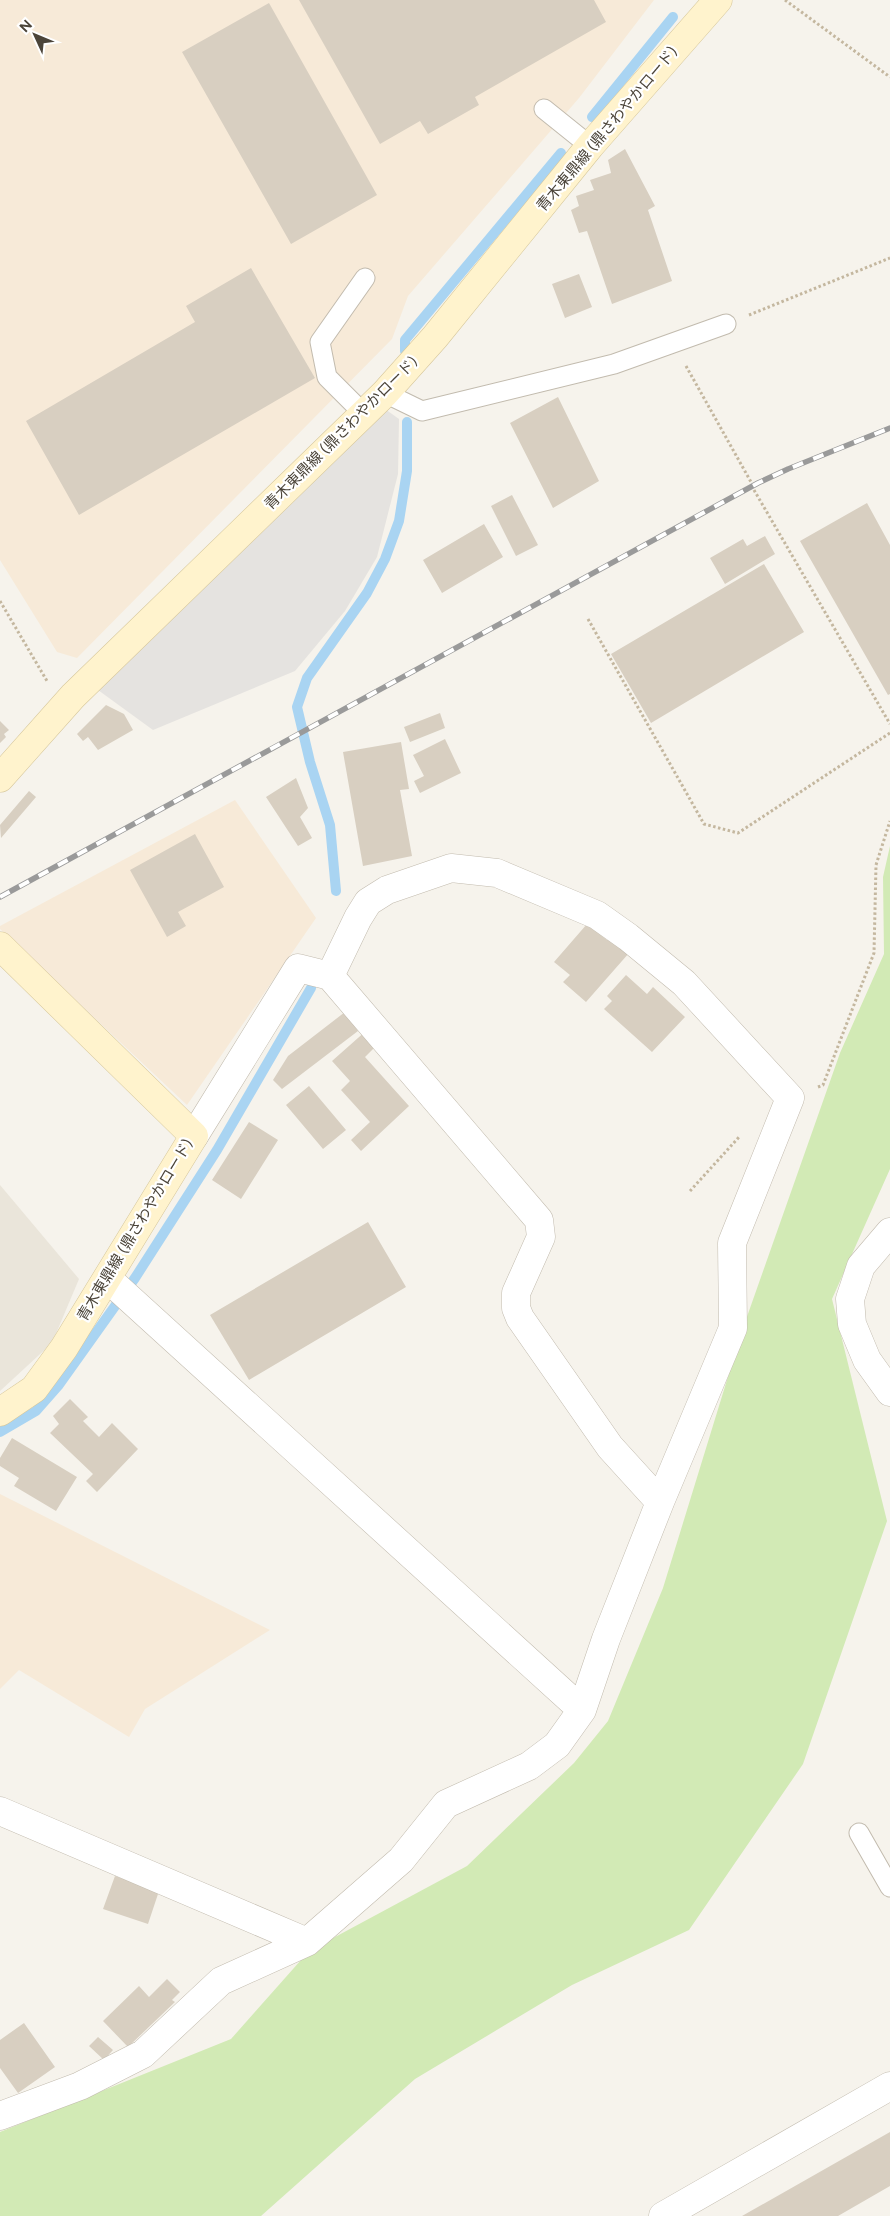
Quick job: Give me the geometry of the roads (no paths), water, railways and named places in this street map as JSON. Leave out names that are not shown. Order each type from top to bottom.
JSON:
[{"type":"main road","name":"青木東鼎線 (鼎さわやかロード)","points":[[0,778],[73,696],[385,393],[435,337],[590,146],[718,0]]},
{"type":"main road","name":"青木東鼎線 (鼎さわやかロード)","points":[[0,946],[194,1136],[112,1283],[34,1389],[0,1412]]},
{"type":"street","points":[[0,2116],[80,2086],[143,2054],[221,1981],[307,1942],[401,1860],[446,1804],[529,1766],[557,1745],[582,1710],[606,1640],[660,1502],[733,1328],[732,1242],[790,1098],[684,983],[628,936],[597,915],[497,873],[451,868],[387,890],[368,902],[358,918],[330,976]]},
{"type":"street","points":[[194,1136],[298,968],[330,976],[539,1220],[541,1237],[516,1293],[516,1308],[520,1318],[610,1447],[660,1502]]},
{"type":"street","points":[[890,1232],[862,1266],[850,1299],[852,1324],[867,1360],[890,1392]]},
{"type":"street","points":[[112,1283],[582,1710]]},
{"type":"street","points":[[0,1811],[307,1942]]},
{"type":"street","points":[[663,2216],[890,2086]]},
{"type":"lane","points":[[544,109],[590,146]]},
{"type":"lane","points":[[364,414],[327,377],[320,342],[365,278]]},
{"type":"lane","points":[[385,393],[422,411],[614,364],[726,324]]},
{"type":"lane","points":[[859,1834],[890,1887]]},
{"type":"waterway","points":[[592,117],[673,17]]},
{"type":"waterway","points":[[405,351],[405,340],[561,153]]},
{"type":"waterway","points":[[336,891],[330,825],[310,762],[297,707],[307,678],[367,593],[385,559],[399,521],[407,471],[407,422]]},
{"type":"waterway","points":[[0,1432],[36,1411],[58,1386],[135,1278],[217,1150],[311,988]]},
{"type":"railway","points":[[0,897],[758,483],[890,428]]}]
